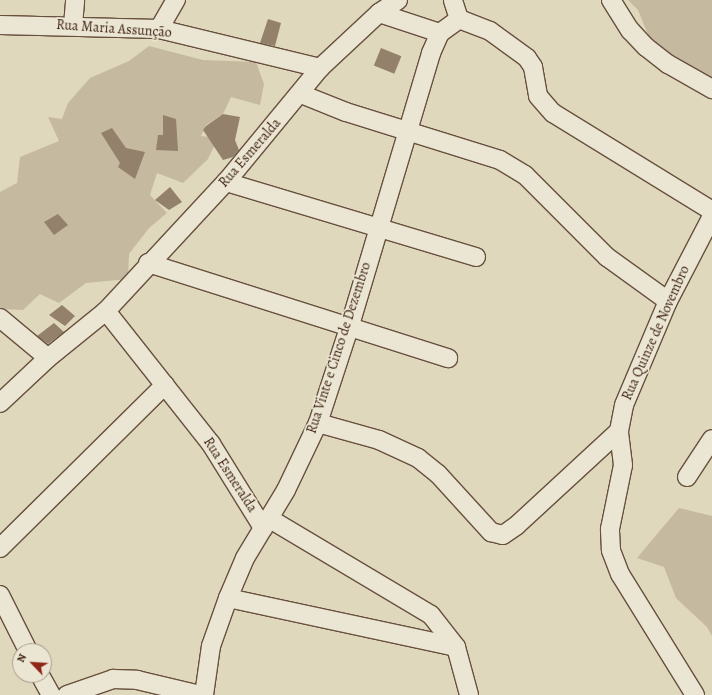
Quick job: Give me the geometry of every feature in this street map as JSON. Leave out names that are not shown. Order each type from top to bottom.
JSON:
[{"type":"street","points":[[73,26],[76,0]]},
{"type":"street","points":[[158,29],[176,0]]},
{"type":"street","name":"Rua Esmeralda","points":[[0,403],[48,358],[106,311],[148,263],[226,182],[301,94],[320,68],[378,13],[398,0]]},
{"type":"street","points":[[453,0],[459,19],[490,31],[528,58],[533,67],[538,96],[553,113],[712,211]]},
{"type":"street","points":[[611,0],[630,30],[646,47],[668,64],[712,89]]},
{"type":"street","points":[[378,13],[440,33]]},
{"type":"street","name":"Rua Vinte e Cinco de Dezembro","points":[[204,695],[211,646],[228,598],[245,558],[267,523],[318,423],[350,325],[406,131],[431,53],[440,33],[459,19]]},
{"type":"street","name":"Rua Maria Assunção","points":[[0,25],[158,29],[320,68]]},
{"type":"street","points":[[301,94],[346,112],[500,160],[525,175],[607,257],[668,301]]},
{"type":"street","points":[[226,182],[378,226],[476,257]]},
{"type":"street","name":"Rua Quinze de Novembro","points":[[695,695],[620,574],[611,550],[610,529],[623,465],[620,431],[624,405],[632,382],[668,301],[712,216]]},
{"type":"street","points":[[148,263],[350,325],[448,358]]},
{"type":"street","name":"Rua Esmeralda","points":[[106,311],[211,444],[267,523]]},
{"type":"street","points":[[0,318],[48,358]]},
{"type":"street","points":[[0,548],[165,385]]},
{"type":"street","points":[[318,423],[379,440],[418,458],[438,474],[491,532],[503,535],[516,526],[620,431]]},
{"type":"street","points":[[687,477],[712,439]]},
{"type":"street","points":[[267,523],[431,615],[456,647],[469,695]]},
{"type":"street","points":[[0,596],[24,643]]},
{"type":"street","points":[[228,598],[456,647]]},
{"type":"street","points":[[67,695],[93,690],[113,679],[137,680],[200,695]]},
{"type":"street","points":[[44,683],[50,695]]},
{"type":"shaded area","points":[[628,0],[712,0],[712,82],[653,47],[638,10]]},
{"type":"shaded area","points":[[149,46],[203,60],[256,62],[264,84],[260,105],[231,97],[223,114],[206,125],[201,136],[218,138],[208,159],[183,183],[157,173],[150,195],[167,213],[149,228],[129,254],[128,279],[86,283],[59,303],[40,294],[23,310],[0,309],[0,192],[17,183],[20,157],[59,141],[48,117],[62,119],[68,103],[90,78],[129,61]]},
{"type":"shaded area","points":[[679,508],[712,516],[712,636],[707,627],[676,598],[664,567],[637,558]]},
{"type":"building","points":[[268,19],[281,23],[275,46],[260,43]]},
{"type":"building","points":[[381,48],[401,56],[394,74],[374,66]]},
{"type":"building","points":[[223,114],[240,117],[235,140],[239,150],[233,157],[223,160],[203,130],[206,126]]},
{"type":"building","points":[[163,115],[176,119],[178,151],[156,150],[158,135],[163,135]]},
{"type":"building","points":[[112,128],[126,148],[145,152],[135,179],[118,167],[120,163],[101,133]]},
{"type":"building","points":[[170,187],[182,202],[169,210],[155,200]]},
{"type":"building","points":[[58,214],[68,225],[54,235],[44,222]]},
{"type":"building","points":[[62,305],[75,316],[65,326],[49,315]]},
{"type":"building","points":[[54,323],[64,332],[48,344],[37,336]]}]
